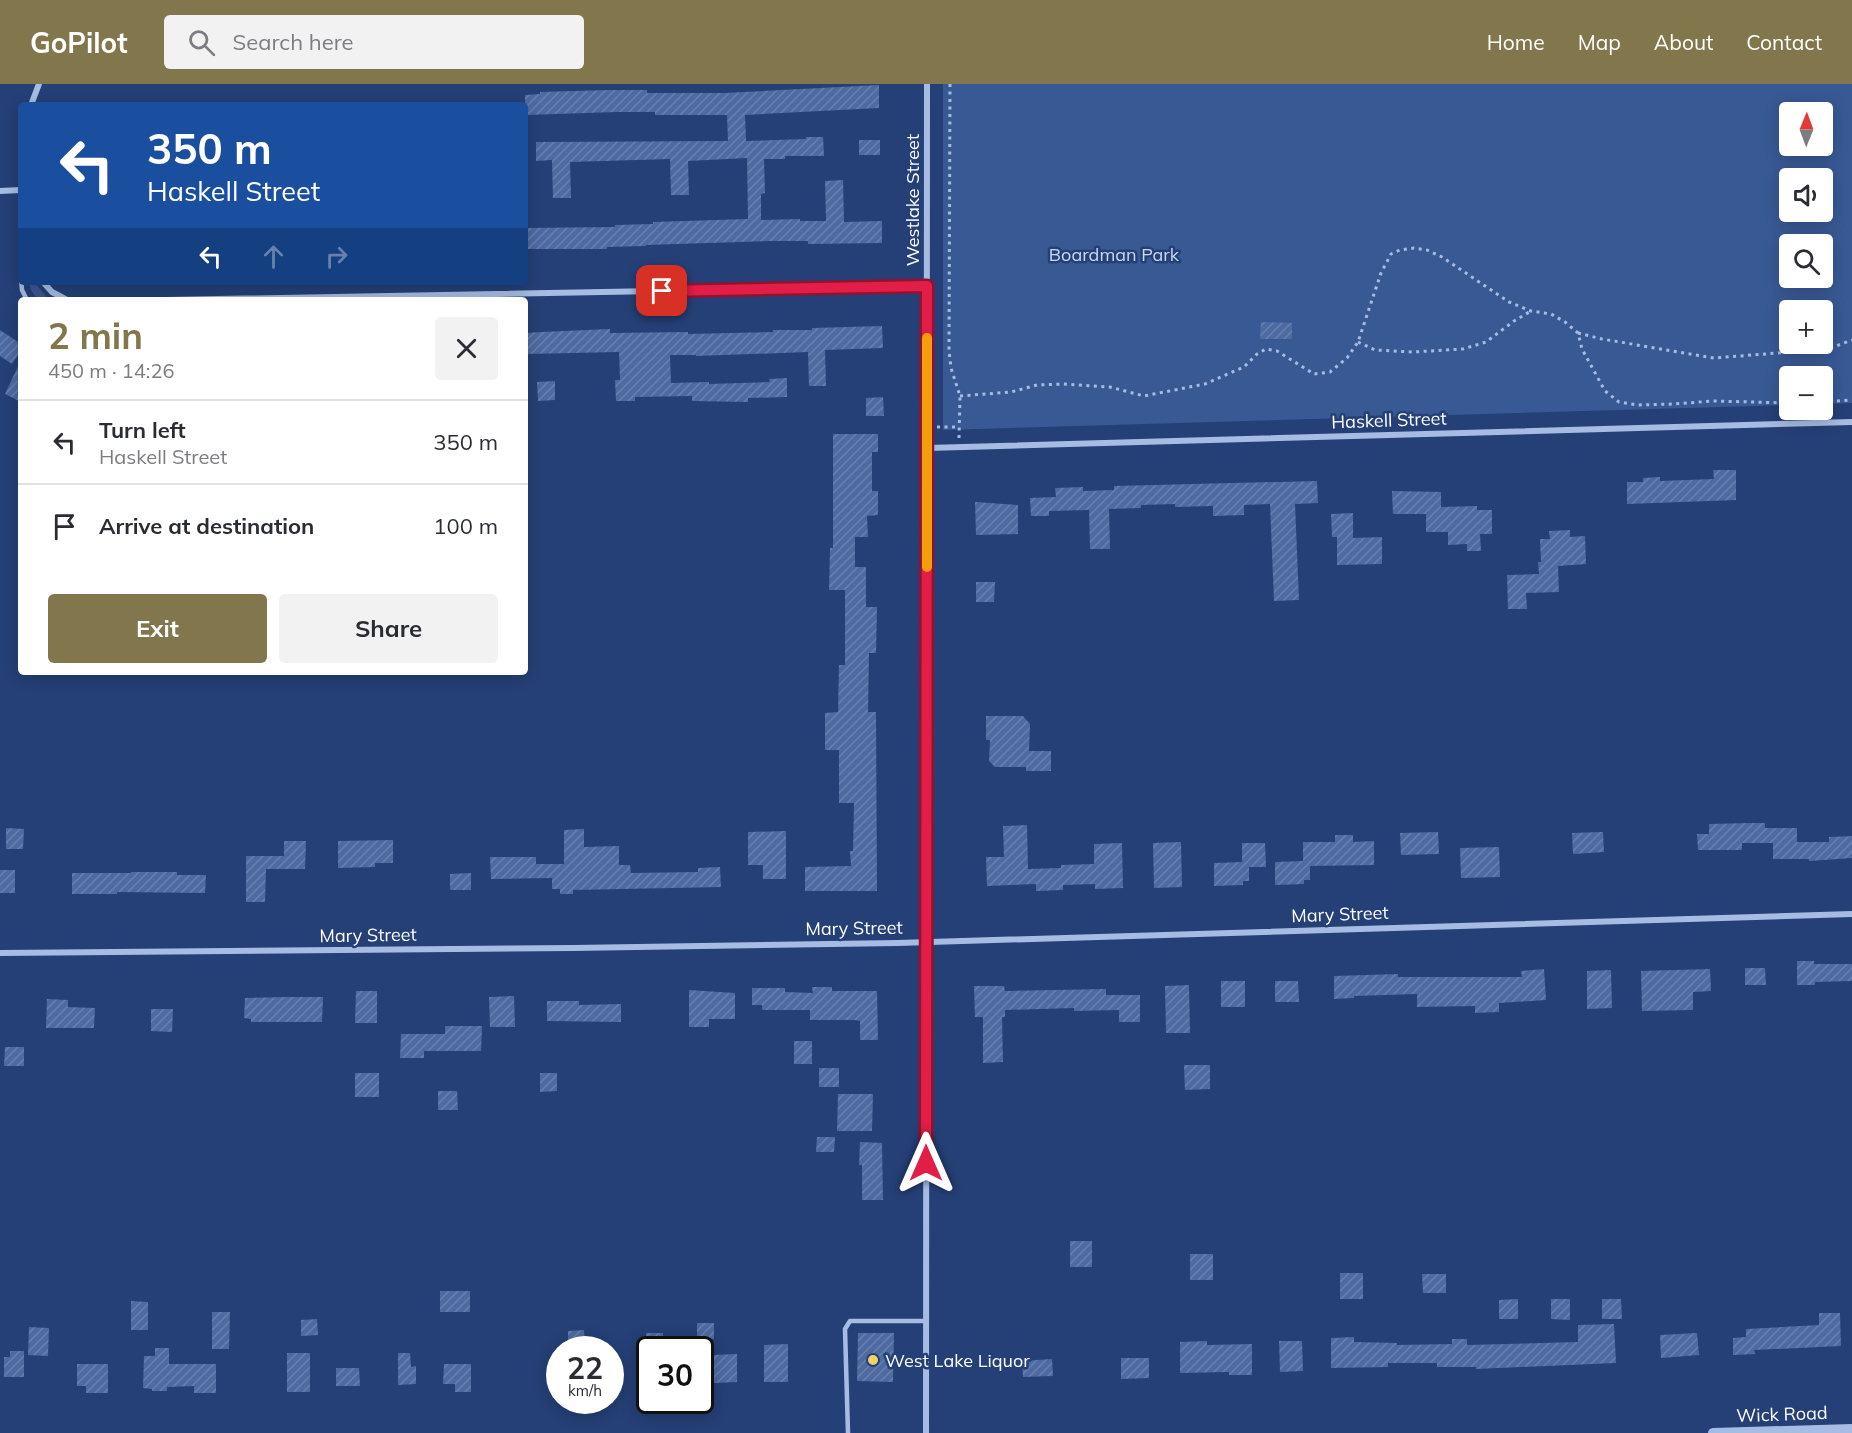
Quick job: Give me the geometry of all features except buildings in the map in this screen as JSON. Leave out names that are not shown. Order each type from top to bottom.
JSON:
[{"type":"street","points":[[32,102],[39,84]]},
{"type":"street","name":"Westlake Street","points":[[926,1433],[927,84]]},
{"type":"street","points":[[0,191],[18,190]]},
{"type":"street","points":[[46,285],[61,297]]},
{"type":"street","points":[[329,297],[927,286]]},
{"type":"street","name":"Haskell Street","points":[[927,448],[1852,422]]},
{"type":"street","name":"Mary Street","points":[[0,953],[926,942],[1852,914]]},
{"type":"street","name":"Wick Road","points":[[1713,1433],[1852,1429]]},
{"type":"lane","points":[[848,1433],[844,1329],[849,1321],[926,1321]]},
{"type":"path","points":[[950,84],[949,351],[951,368],[960,396],[959,447]]},
{"type":"path","points":[[960,396],[1011,392],[1037,385],[1063,384],[1110,387],[1144,396],[1205,384],[1244,367],[1257,354],[1266,349],[1276,351],[1314,374],[1330,372],[1347,358],[1358,342],[1381,273],[1391,254],[1414,248],[1427,250],[1442,257],[1509,302],[1531,311],[1551,314],[1578,333],[1602,339],[1714,358],[1828,349],[1852,340]]},
{"type":"path","points":[[1358,342],[1375,350],[1413,352],[1463,349],[1486,342],[1531,311]]},
{"type":"path","points":[[1578,333],[1582,350],[1605,391],[1619,402],[1638,405],[1713,401],[1779,403]]},
{"type":"path","points":[[1833,401],[1852,400]]},
{"type":"path","points":[[927,427],[959,427]]},
{"type":"green space","name":"Boardman Park","points":[[943,84],[1852,84],[1852,403],[1833,404],[1833,366],[1779,366],[1779,405],[943,430]]},
{"type":"green space","points":[[30,285],[36,285],[46,297],[36,297]]},
{"type":"slow traffic","points":[[927,338],[927,567]]},
{"type":"place","name":"West Lake Liquor","points":[[873,1360]]},
{"type":"route","points":[[662,291],[927,286],[926,1163]]}]
